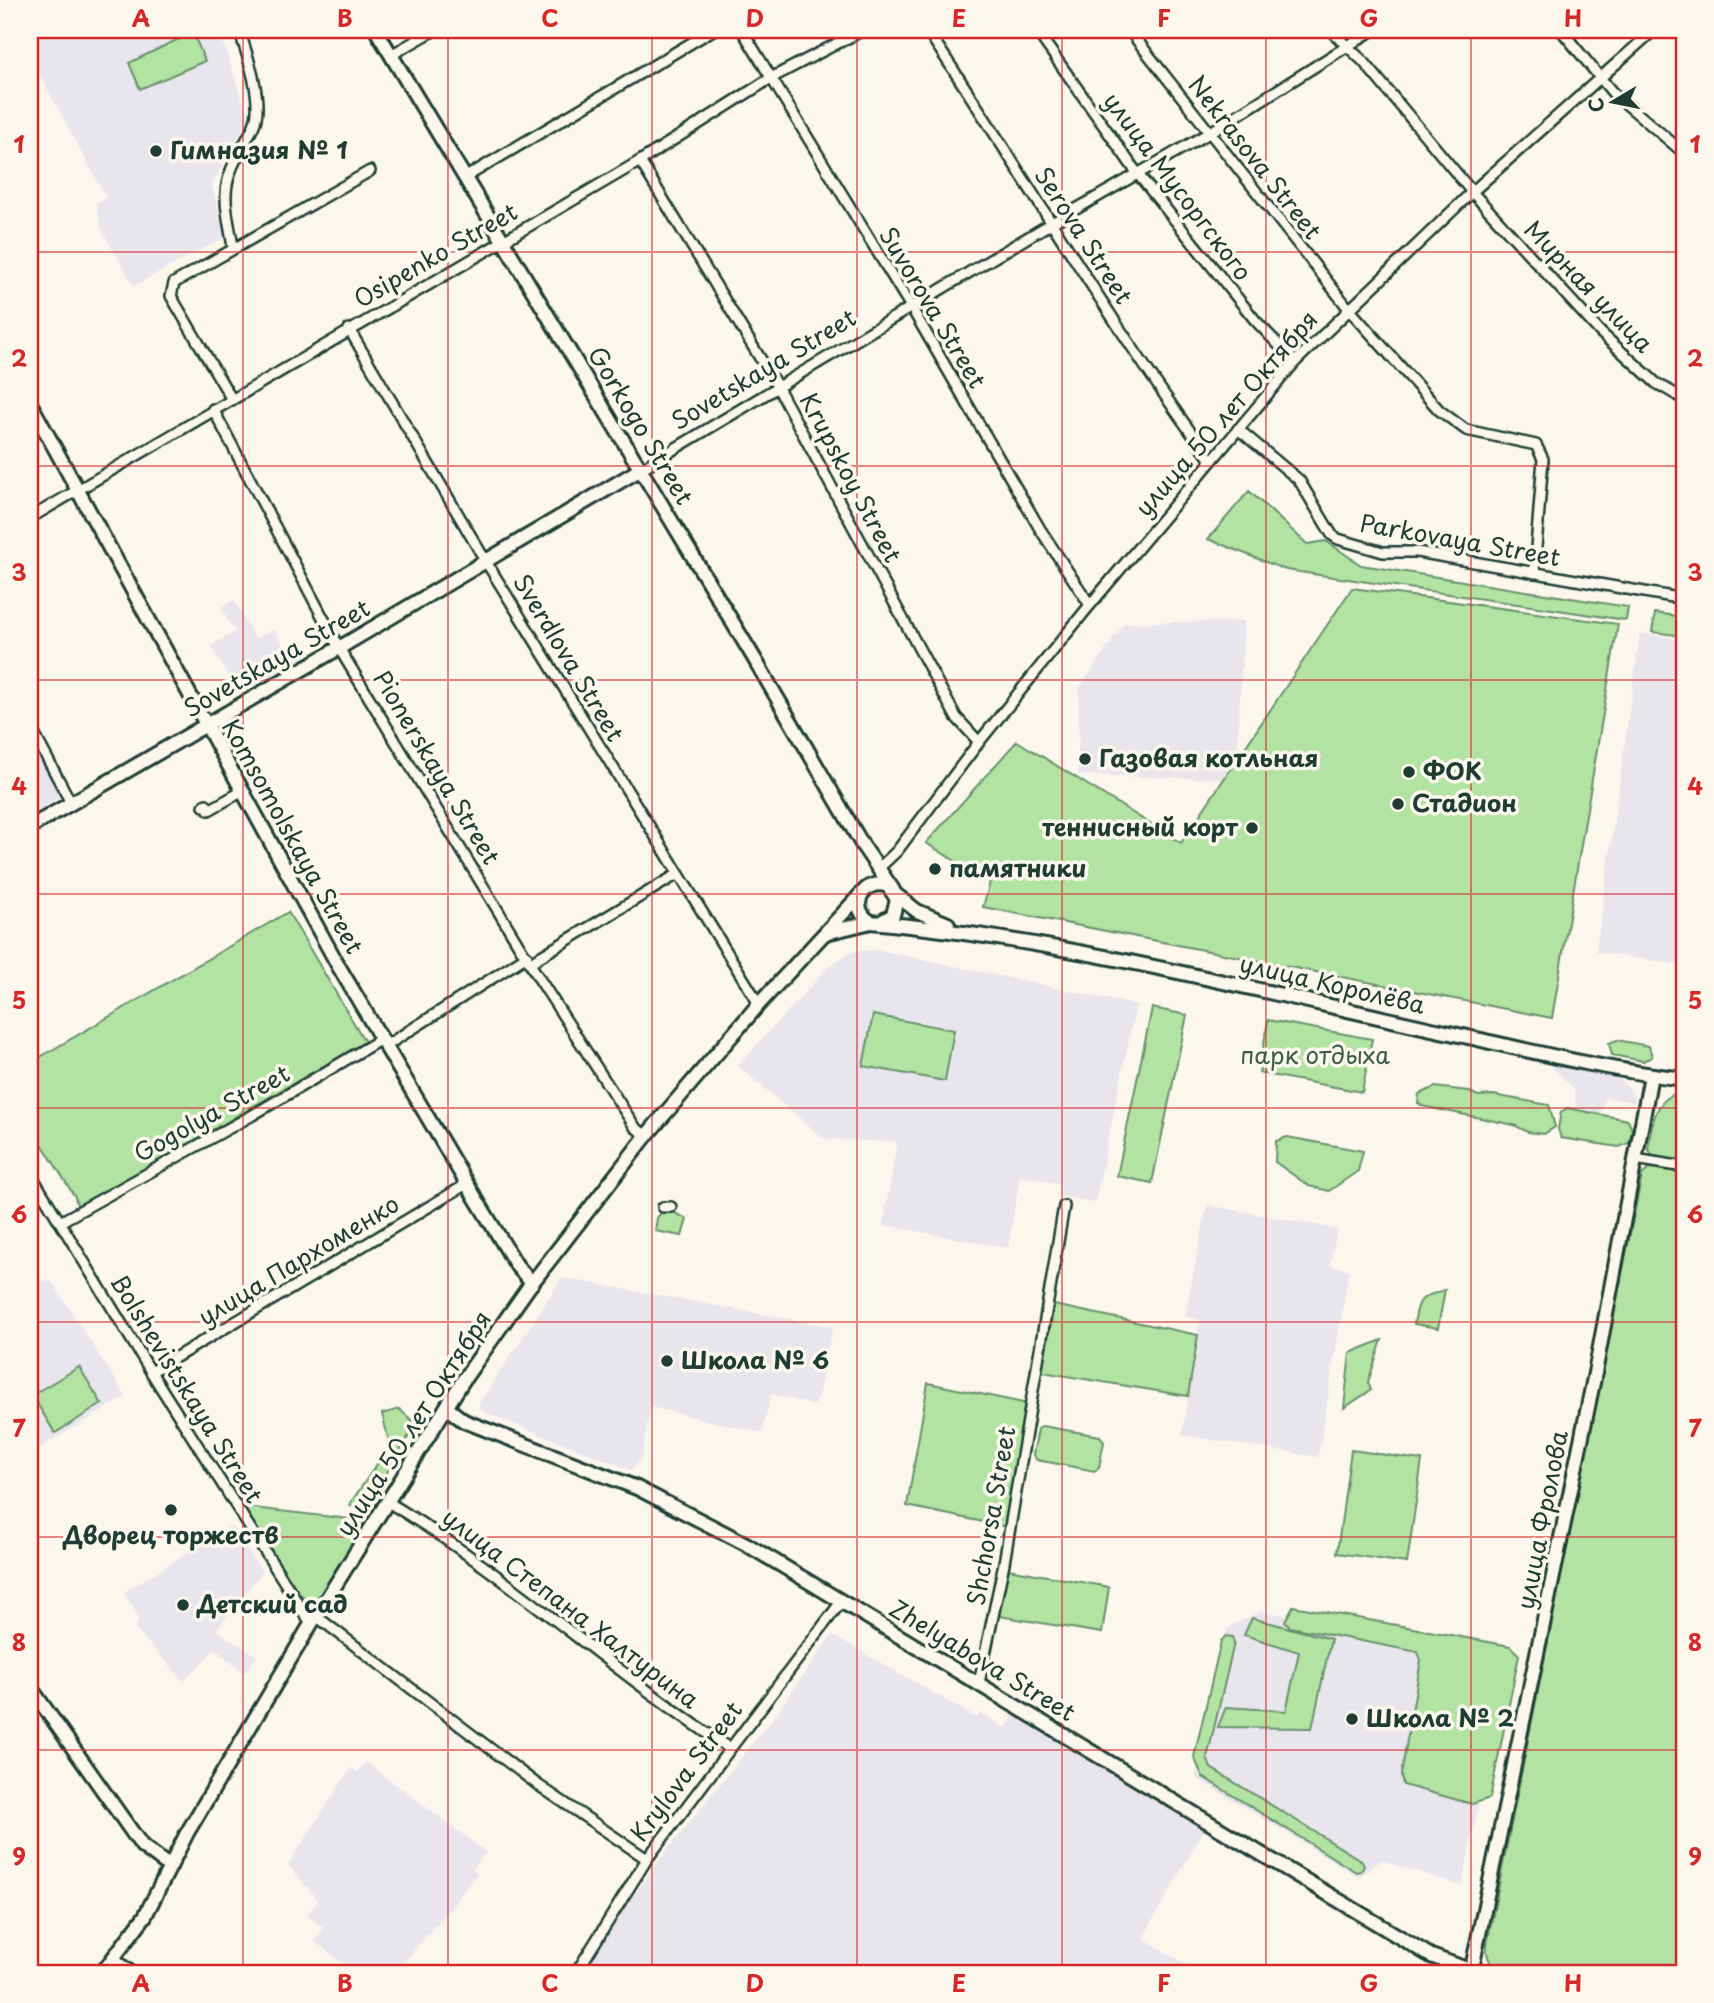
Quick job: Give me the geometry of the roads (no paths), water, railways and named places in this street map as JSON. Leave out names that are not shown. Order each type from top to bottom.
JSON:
[{"type":"street","points":[[233,248],[226,194],[232,164],[256,121],[257,106],[247,52],[239,30]]},
{"type":"street","name":"Gorkogo Street","points":[[376,30],[504,240],[863,846],[894,892]]},
{"type":"street","points":[[391,55],[435,30]]},
{"type":"street","points":[[466,177],[713,30]]},
{"type":"street","name":"Suvorova Street","points":[[742,30],[911,307],[1040,529],[1090,605]]},
{"type":"street","name":"Osipenko Street","points":[[30,518],[640,161],[771,78],[863,30]]},
{"type":"street","name":"Serova Street","points":[[928,30],[987,118],[1050,224],[1211,460]]},
{"type":"street","name":"улица Мусоргского","points":[[1036,30],[1137,173],[1255,320],[1295,362]]},
{"type":"street","name":"Nekrasova Street","points":[[1129,30],[1349,309],[1448,419],[1466,430],[1529,441],[1541,451],[1535,573]]},
{"type":"street","name":"Мирная улица","points":[[1330,30],[1364,62],[1472,192],[1636,367],[1684,399]]},
{"type":"street","name":"Sovetskaya Street","points":[[30,827],[70,801],[339,648],[1050,224],[1209,133],[1373,30]]},
{"type":"street","points":[[1561,30],[1600,79],[1684,153]]},
{"type":"street","name":"улица 50 лет Октября","points":[[878,869],[897,851],[979,742],[1090,605],[1295,362],[1472,192],[1654,30]]},
{"type":"street","name":"Krupskoy Street","points":[[640,161],[778,386],[956,717],[979,742]]},
{"type":"street","points":[[231,398],[171,296],[174,283],[370,171]]},
{"type":"street","name":"Sverdlova Street","points":[[349,329],[485,559],[759,1004]]},
{"type":"street","name":"Komsomolskaya Street","points":[[30,403],[339,967],[517,1266],[532,1283]]},
{"type":"street","name":"Pionerskaya Street","points":[[213,409],[339,648],[529,959],[635,1127],[646,1136]]},
{"type":"street","name":"Parkovaya Street","points":[[1238,429],[1300,480],[1332,535],[1338,539],[1383,552],[1417,552],[1684,599]]},
{"type":"street","points":[[30,726],[70,801]]},
{"type":"street","points":[[204,806],[206,804],[209,810],[241,792]]},
{"type":"street","name":"Gorkogo Street","points":[[862,891],[871,871],[863,846]]},
{"type":"street","name":"Gogolya Street","points":[[60,1222],[678,874]]},
{"type":"street","points":[[879,883],[894,892],[896,910],[876,922],[860,910],[862,891],[879,883]]},
{"type":"street","name":"улица 50 лет Октября","points":[[102,1973],[145,1916],[170,1867],[314,1620],[447,1408],[532,1283],[646,1136],[759,1004],[862,891]]},
{"type":"street","name":"улица Королёва","points":[[894,892],[917,911],[971,933]]},
{"type":"street","name":"улица 50 лет Октября","points":[[819,937],[831,930],[876,922]]},
{"type":"street","name":"улица Королёва","points":[[876,922],[971,933],[1265,991],[1684,1079]]},
{"type":"street","name":"улица Фролова","points":[[1475,1973],[1651,1074]]},
{"type":"street","points":[[1635,1159],[1684,1167]]},
{"type":"street","name":"Bolshevistskaya Street","points":[[30,1172],[191,1436],[314,1620],[538,1785],[647,1859]]},
{"type":"street","name":"улица Пархоменко","points":[[151,1372],[467,1184]]},
{"type":"street","name":"Shchorsa Street","points":[[979,1683],[1004,1563],[1063,1206]]},
{"type":"street","name":"Zhelyabova Street","points":[[447,1408],[464,1421],[648,1493],[746,1544],[1431,1956],[1475,1973]]},
{"type":"street","name":"улица Степана Халтурина","points":[[388,1502],[450,1542],[661,1703],[729,1748]]},
{"type":"street","name":"Krylova Street","points":[[576,1973],[647,1859],[841,1602]]},
{"type":"street","points":[[30,1688],[142,1846],[170,1867]]},
{"type":"street","points":[[113,1960],[131,1973]]},
{"type":"place","name":"Гимназия № 1","points":[[156,151]]},
{"type":"place","name":"Газовая котльная","points":[[1085,759]]},
{"type":"place","name":"ФОК","points":[[1409,772]]},
{"type":"place","name":"Стадион","points":[[1398,804]]},
{"type":"place","name":"теннисный корт","points":[[1252,828]]},
{"type":"place","name":"памятники","points":[[935,869]]},
{"type":"place","name":"Школа № 6","points":[[667,1361]]},
{"type":"place","name":"Дворец торжеств","points":[[171,1510]]},
{"type":"place","name":"Детский сад","points":[[183,1605]]},
{"type":"place","name":"Школа № 2","points":[[1352,1719]]},
{"type":"park label","name":"парк отдыха","points":[[1315,1056]]}]
